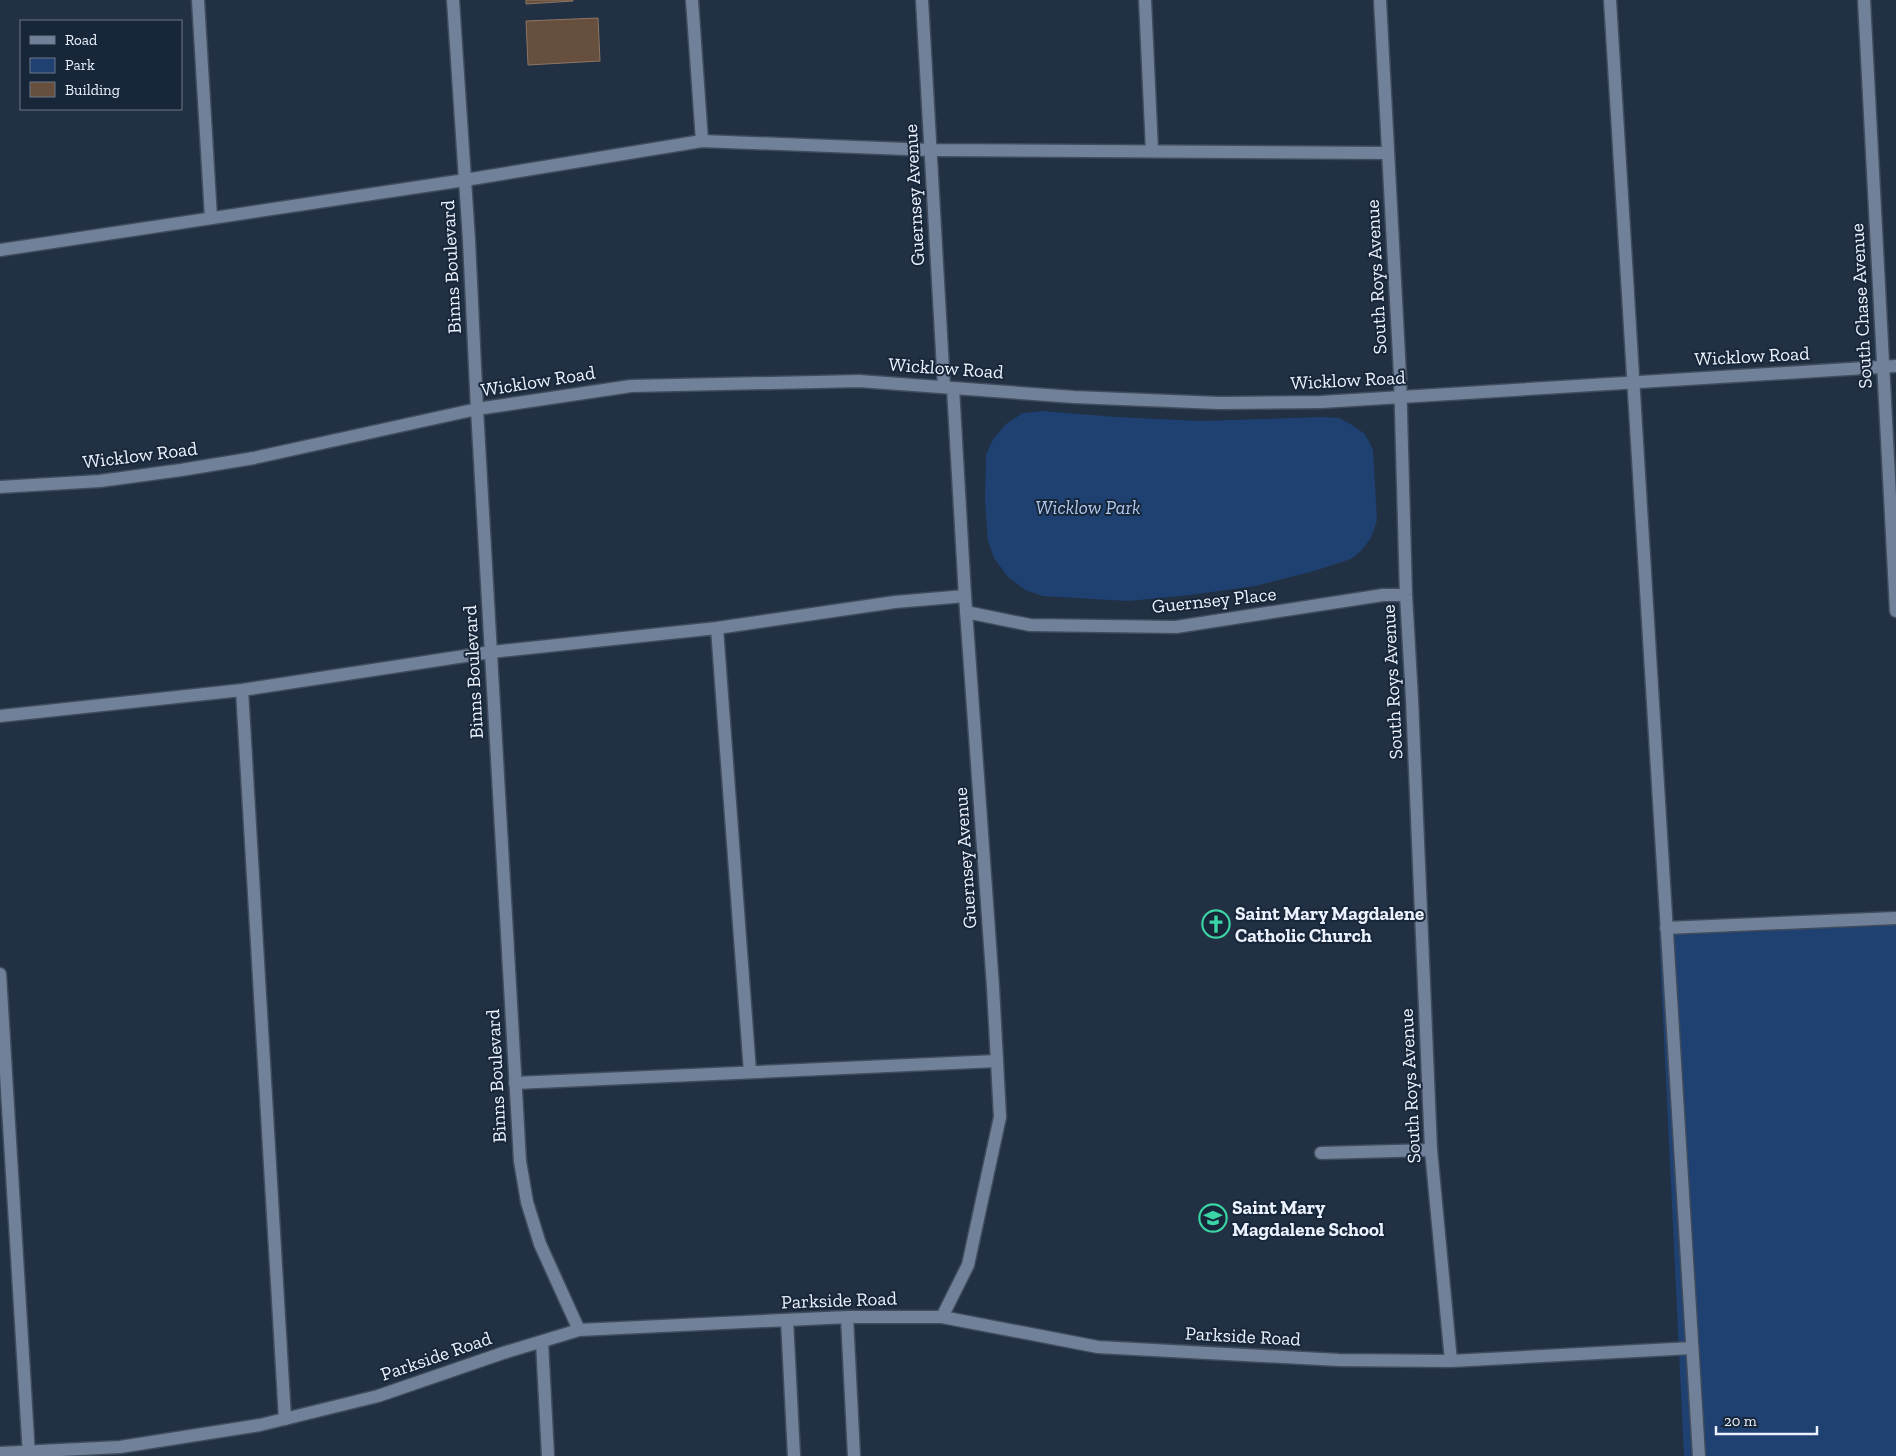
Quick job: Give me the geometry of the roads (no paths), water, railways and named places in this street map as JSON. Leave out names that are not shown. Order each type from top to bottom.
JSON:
[{"type":"street","points":[[198,0],[212,218]]},
{"type":"street","name":"Binns Boulevard","points":[[453,0],[465,180],[520,1161],[527,1202],[540,1244],[579,1330]]},
{"type":"street","points":[[692,0],[702,141]]},
{"type":"street","name":"Guernsey Avenue","points":[[922,0],[1000,1117],[968,1265],[942,1317]]},
{"type":"street","points":[[1144,0],[1152,151]]},
{"type":"street","name":"South Roys Avenue","points":[[1380,0],[1400,397],[1406,595],[1431,1150],[1451,1361]]},
{"type":"street","points":[[1610,0],[1699,1456]]},
{"type":"street","name":"South Chase Avenue","points":[[1864,0],[1890,366],[1896,611]]},
{"type":"street","points":[[0,250],[465,180],[702,141],[931,150],[1388,153]]},
{"type":"street","name":"Wicklow Road","points":[[0,487],[100,481],[181,470],[254,458],[477,410],[631,386],[859,381],[1074,397],[1219,403],[1322,402],[1890,366]]},
{"type":"street","name":"Guernsey Place","points":[[966,612],[1030,625],[1176,627],[1383,595],[1406,595]]},
{"type":"street","points":[[0,716],[242,690],[491,652],[717,628],[895,602],[965,596]]},
{"type":"street","points":[[717,628],[750,1072]]},
{"type":"street","points":[[242,690],[285,1419]]},
{"type":"street","points":[[1666,928],[1896,918]]},
{"type":"street","points":[[0,974],[29,1454]]},
{"type":"street","points":[[515,1083],[997,1061]]},
{"type":"street","points":[[1322,1153],[1431,1150]]},
{"type":"street","points":[[847,1317],[854,1456]]},
{"type":"street","name":"Parkside Road","points":[[0,1453],[29,1454],[120,1448],[260,1425],[378,1396],[579,1330],[847,1317],[942,1317],[1098,1347],[1339,1360],[1451,1361],[1692,1348]]},
{"type":"street","points":[[787,1320],[794,1456]]},
{"type":"street","points":[[542,1342],[548,1456]]},
{"type":"place","name":"Saint Mary Magdalene Catholic Church","points":[[1216,924]]},
{"type":"place","name":"Saint Mary Magdalene School","points":[[1213,1218]]},
{"type":"park label","name":"Wicklow Park","points":[[1088,507]]}]
